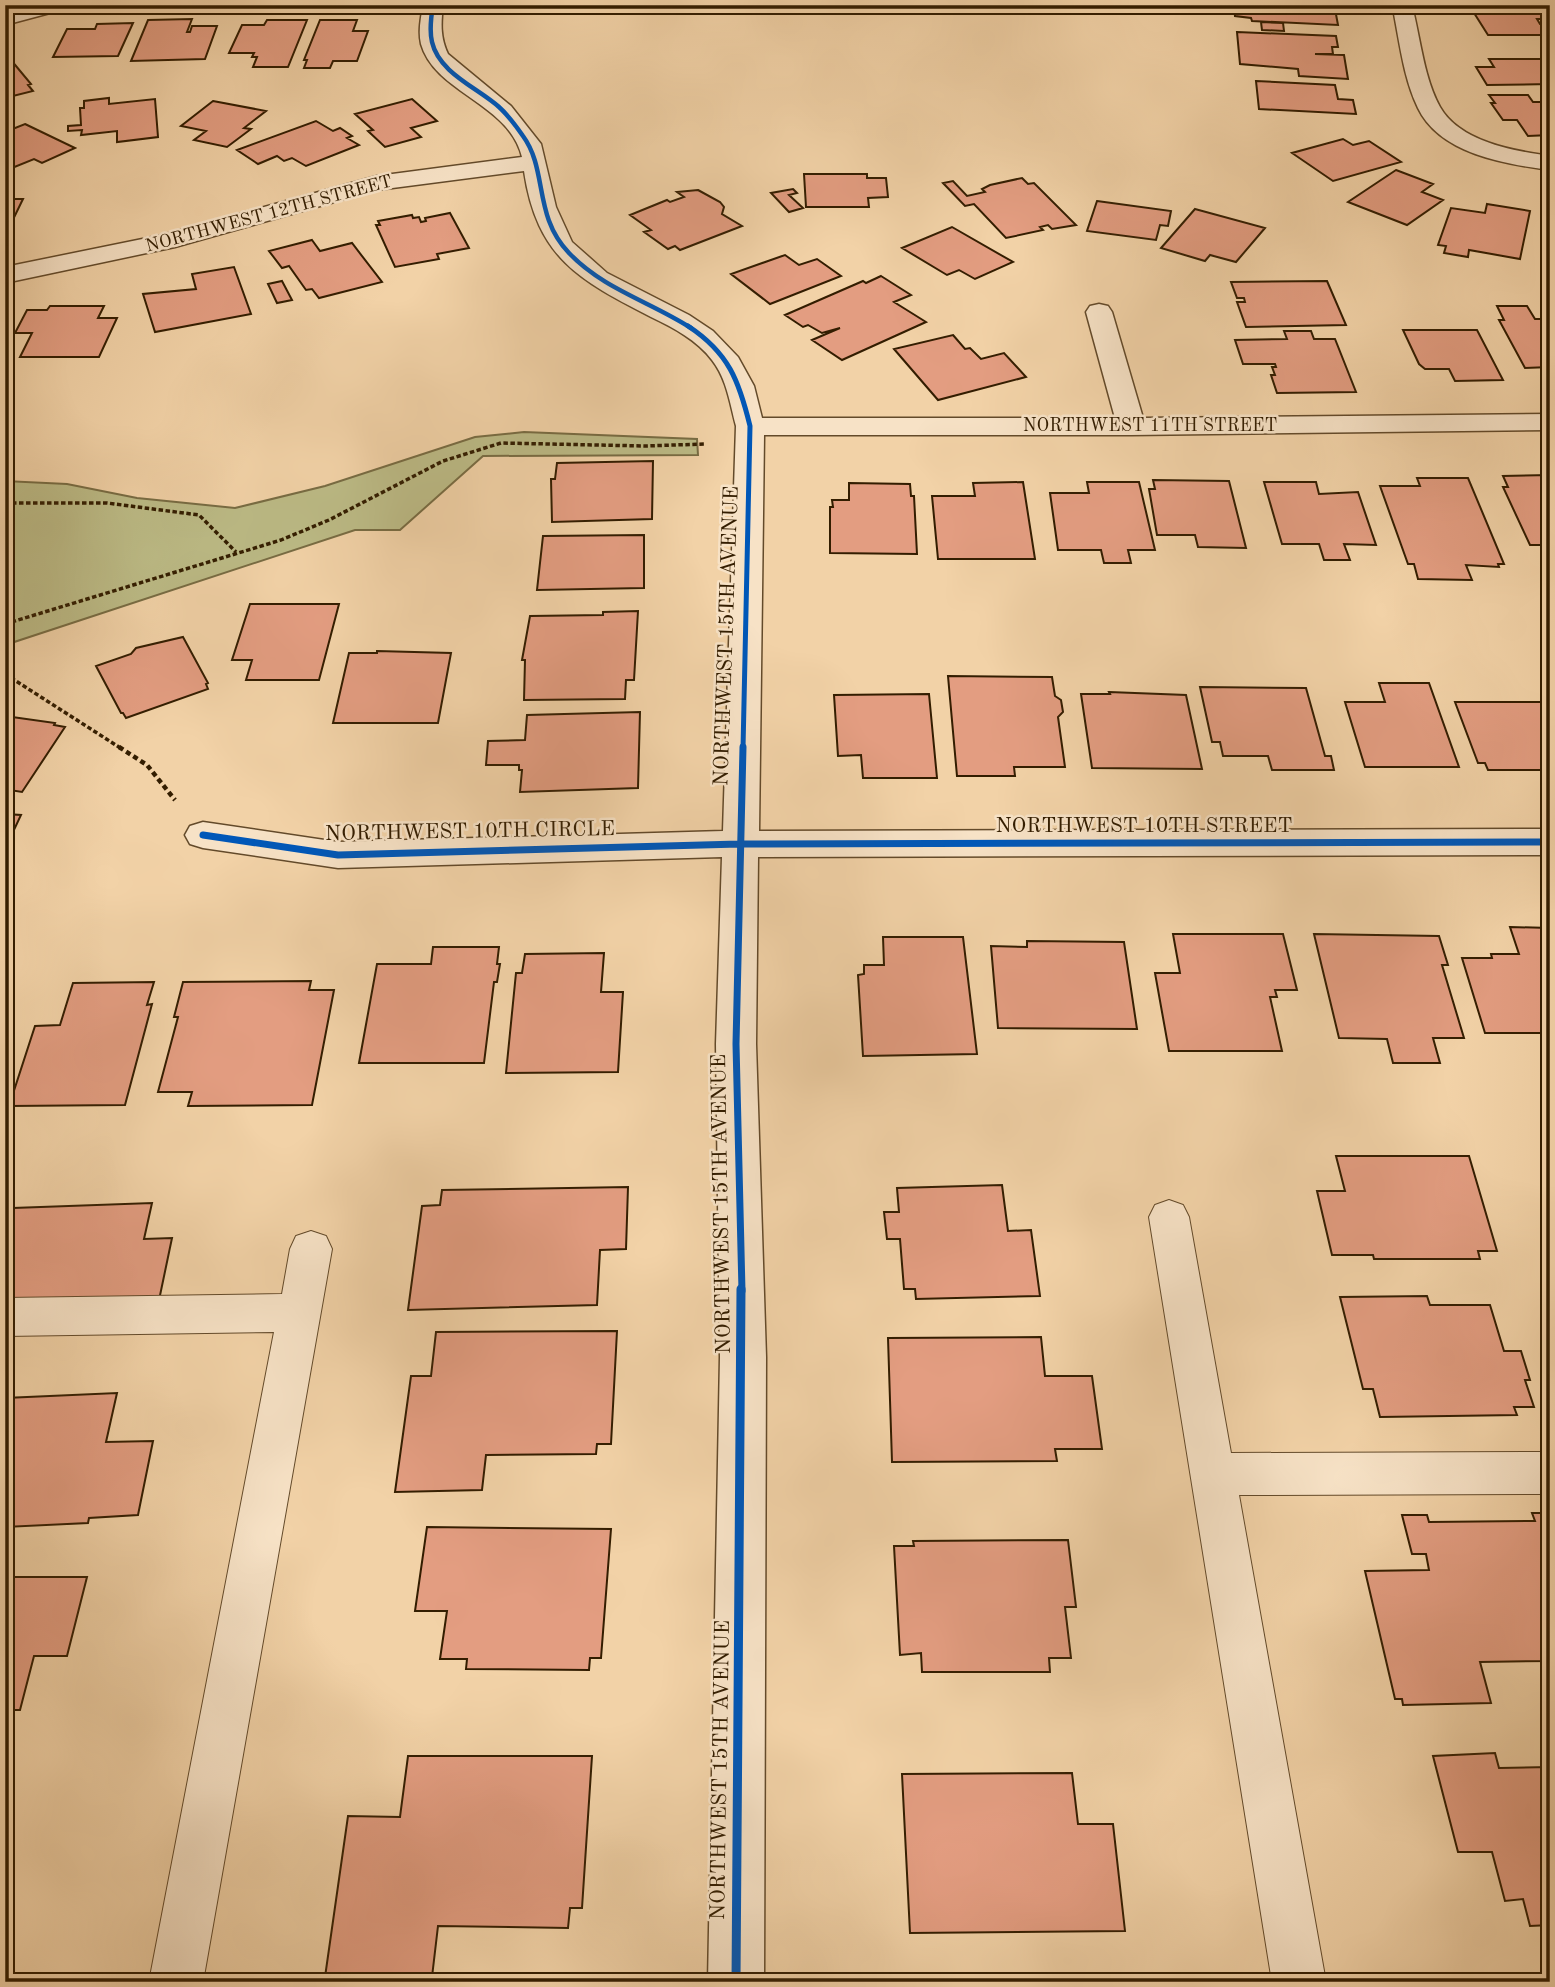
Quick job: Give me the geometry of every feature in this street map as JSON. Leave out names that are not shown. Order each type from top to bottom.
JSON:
[{"type":"street","points":[[5,19],[58,5]]},
{"type":"street","name":"NORTHWEST 15TH AVENUE","points":[[433,5],[428,26],[435,51],[445,68],[499,107],[531,147],[542,204],[552,232],[569,254],[591,274],[627,295],[667,313],[716,346],[734,369],[747,400],[750,434],[736,1044],[743,1357],[736,1982]]},
{"type":"street","points":[[1406,5],[1404,14],[1431,112],[1461,137],[1495,151],[1550,163]]},
{"type":"street","name":"NORTHWEST 12TH STREET","points":[[5,275],[166,242],[377,183],[534,163]]},
{"type":"street","points":[[1100,312],[1131,427]]},
{"type":"street","name":"NORTHWEST 11TH STREET","points":[[750,434],[1550,422]]},
{"type":"street","name":"NORTHWEST 10TH CIRCLE","points":[[203,835],[338,855],[739,844]]},
{"type":"street","name":"NORTHWEST 10TH STREET","points":[[739,844],[1550,842]]},
{"type":"lane","points":[[1169,1217],[1299,1982]]},
{"type":"lane","points":[[176,1982],[311,1249]]},
{"type":"lane","points":[[5,1317],[299,1313]]},
{"type":"lane","points":[[1212,1475],[1550,1473]]},
{"type":"path","points":[[5,624],[293,535],[329,520],[443,461],[501,443],[645,446],[750,434]]},
{"type":"path","points":[[5,503],[107,503],[199,515],[236,552]]},
{"type":"path","points":[[5,674],[147,765],[203,835]]},
{"type":"shaded area","points":[[524,432],[697,439],[698,455],[483,456],[400,530],[355,530],[5,645],[5,481],[67,484],[137,498],[235,508],[325,486],[475,437]]},
{"type":"building","points":[[1322,5],[1322,9],[1335,9],[1338,25],[1252,21],[1251,18],[1235,16],[1234,7]]},
{"type":"building","points":[[1469,5],[1545,5],[1550,19],[1537,19],[1540,24],[1546,24],[1548,27],[1544,27],[1549,35],[1488,35]]},
{"type":"building","points":[[192,19],[187,32],[190,32],[192,26],[217,26],[205,59],[131,61],[148,20]]},
{"type":"building","points":[[267,20],[307,20],[288,67],[253,67],[257,57],[252,57],[254,53],[229,53],[242,25],[264,25]]},
{"type":"building","points":[[320,20],[357,20],[353,31],[368,31],[357,61],[333,61],[330,68],[304,68],[307,60],[304,60]]},
{"type":"building","points":[[1261,22],[1283,23],[1284,31],[1262,30]]},
{"type":"building","points":[[133,23],[118,56],[53,57],[67,29],[95,29],[97,24]]},
{"type":"building","points":[[1237,32],[1336,36],[1338,47],[1332,47],[1333,54],[1315,54],[1344,55],[1348,79],[1299,76],[1298,69],[1240,64]]},
{"type":"building","points":[[1489,59],[1547,59],[1550,74],[1543,74],[1550,84],[1487,85],[1476,67],[1494,67]]},
{"type":"building","points":[[11,60],[31,84],[28,85],[33,91],[5,98],[5,61]]},
{"type":"building","points":[[1256,81],[1335,85],[1338,99],[1353,100],[1356,114],[1259,109]]},
{"type":"building","points":[[1489,95],[1528,95],[1533,102],[1550,102],[1550,135],[1528,136],[1517,120],[1503,120],[1491,103],[1495,103]]},
{"type":"building","points":[[109,98],[109,104],[155,99],[158,137],[117,142],[117,131],[81,135],[82,130],[68,131],[68,126],[81,125],[80,108],[84,108],[84,101]]},
{"type":"building","points":[[412,99],[437,121],[411,128],[421,137],[385,147],[368,131],[373,130],[355,114]]},
{"type":"building","points":[[213,101],[266,111],[244,128],[251,129],[227,147],[194,140],[206,131],[181,126]]},
{"type":"building","points":[[316,121],[333,131],[340,128],[352,136],[347,138],[359,145],[306,166],[292,158],[284,161],[277,156],[258,164],[237,150]]},
{"type":"building","points":[[25,124],[75,148],[42,163],[34,159],[7,170],[5,132]]},
{"type":"building","points":[[1343,139],[1353,145],[1369,141],[1401,162],[1333,181],[1292,153]]},
{"type":"building","points":[[1396,170],[1433,184],[1422,192],[1443,200],[1407,225],[1348,202]]},
{"type":"building","points":[[804,174],[867,174],[867,178],[886,178],[888,197],[868,198],[869,207],[806,207]]},
{"type":"building","points":[[1022,178],[1028,184],[1034,183],[1076,225],[1052,229],[1048,225],[1040,227],[1043,230],[1006,238],[974,204],[965,206],[943,183],[953,181],[967,196],[985,192],[982,189],[990,185]]},
{"type":"building","points":[[793,189],[797,193],[789,195],[803,208],[789,212],[771,193]]},
{"type":"building","points":[[698,190],[720,202],[724,207],[722,214],[742,226],[680,250],[675,246],[668,249],[644,232],[651,230],[630,215],[667,200],[670,202],[684,197],[677,192]]},
{"type":"building","points":[[1543,195],[1550,196],[1550,237],[1544,237]]},
{"type":"building","points":[[5,199],[23,199],[5,236]]},
{"type":"building","points":[[1097,201],[1171,211],[1168,226],[1160,225],[1156,240],[1087,231]]},
{"type":"building","points":[[1487,204],[1530,211],[1520,259],[1469,250],[1468,257],[1444,253],[1446,246],[1438,245],[1451,208],[1485,213]]},
{"type":"building","points":[[1195,209],[1265,228],[1236,262],[1210,255],[1205,261],[1161,248]]},
{"type":"building","points":[[450,213],[469,248],[437,254],[439,259],[395,267],[376,225],[380,225],[378,221],[412,215],[413,218],[419,217],[421,222],[426,221],[425,218]]},
{"type":"building","points":[[952,227],[1013,262],[975,279],[959,270],[947,275],[902,248]]},
{"type":"building","points":[[312,240],[320,251],[352,243],[382,282],[319,298],[312,289],[306,290],[289,266],[282,268],[269,251]]},
{"type":"building","points":[[785,255],[799,265],[817,259],[841,276],[770,304],[731,274]]},
{"type":"building","points":[[234,267],[251,314],[155,332],[143,294],[196,289],[192,274]]},
{"type":"building","points":[[881,276],[911,295],[894,302],[926,322],[842,360],[812,340],[840,328],[822,333],[808,325],[803,327],[785,315],[863,281],[866,283]]},
{"type":"building","points":[[282,281],[292,300],[277,303],[268,284]]},
{"type":"building","points":[[1327,281],[1346,325],[1246,327],[1237,302],[1245,302],[1244,298],[1237,298],[1231,282]]},
{"type":"building","points":[[50,306],[104,306],[98,318],[117,318],[99,357],[20,357],[32,333],[15,333],[27,310],[47,310]]},
{"type":"building","points":[[1497,306],[1527,306],[1535,319],[1550,319],[1550,367],[1525,368],[1499,320],[1504,320]]},
{"type":"building","points":[[1403,330],[1477,330],[1503,380],[1455,381],[1449,369],[1425,369],[1419,364]]},
{"type":"building","points":[[1284,331],[1311,331],[1314,339],[1335,339],[1356,392],[1277,393],[1271,375],[1275,375],[1272,367],[1276,367],[1275,364],[1243,364],[1235,340],[1287,339]]},
{"type":"building","points":[[953,335],[965,349],[970,348],[981,359],[1004,353],[1026,377],[938,400],[894,349]]},
{"type":"building","points":[[653,461],[652,519],[552,522],[551,479],[555,479],[557,463]]},
{"type":"building","points":[[1550,475],[1550,545],[1530,545],[1503,487],[1508,487],[1503,476]]},
{"type":"building","points":[[1417,478],[1468,478],[1504,564],[1498,564],[1499,567],[1466,565],[1472,580],[1418,579],[1414,564],[1408,564],[1380,486],[1420,486]]},
{"type":"building","points":[[1153,480],[1229,481],[1246,548],[1198,547],[1195,535],[1157,535],[1149,489],[1155,489]]},
{"type":"building","points":[[1023,482],[1035,559],[938,559],[932,496],[975,496],[973,483]]},
{"type":"building","points":[[1087,482],[1139,482],[1155,550],[1128,550],[1131,563],[1104,563],[1101,550],[1058,550],[1050,493],[1089,493]]},
{"type":"building","points":[[1264,482],[1316,482],[1319,494],[1358,492],[1376,545],[1344,544],[1350,560],[1324,560],[1319,544],[1282,544]]},
{"type":"building","points":[[849,483],[910,484],[911,496],[914,496],[917,554],[830,553],[830,507],[833,507],[832,500],[849,500]]},
{"type":"building","points":[[644,535],[644,588],[537,590],[543,536]]},
{"type":"building","points":[[250,604],[339,604],[319,680],[246,680],[252,660],[232,660]]},
{"type":"building","points":[[638,611],[634,680],[626,680],[625,699],[524,700],[525,660],[522,660],[530,616],[603,615],[603,612]]},
{"type":"building","points":[[183,637],[208,683],[208,689],[126,718],[96,666],[131,654],[136,648]]},
{"type":"building","points":[[349,653],[451,653],[438,723],[333,723]]},
{"type":"building","points":[[948,676],[1052,677],[1055,696],[1061,700],[1063,712],[1058,717],[1065,767],[1014,767],[1015,776],[957,776]]},
{"type":"building","points":[[1379,683],[1429,683],[1459,767],[1365,767],[1345,702],[1385,702]]},
{"type":"building","points":[[1200,687],[1306,688],[1325,756],[1331,756],[1334,770],[1272,770],[1268,756],[1223,756],[1220,742],[1212,742]]},
{"type":"building","points":[[1109,692],[1186,695],[1202,769],[1092,768],[1081,694],[1110,694]]},
{"type":"building","points":[[929,694],[937,778],[863,778],[861,755],[838,756],[834,695]]},
{"type":"building","points":[[1455,702],[1550,702],[1550,770],[1488,770],[1485,763],[1478,763]]},
{"type":"building","points":[[640,712],[638,788],[520,792],[522,770],[519,770],[519,765],[486,765],[488,741],[525,740],[527,715]]},
{"type":"building","points":[[5,716],[55,723],[54,725],[65,727],[22,792],[10,790],[7,794]]},
{"type":"building","points":[[5,814],[21,815],[5,849]]},
{"type":"building","points":[[1510,927],[1550,928],[1550,1033],[1485,1033],[1462,958],[1492,958],[1491,954],[1519,954]]},
{"type":"building","points":[[1173,934],[1283,934],[1297,990],[1275,990],[1277,997],[1270,997],[1282,1051],[1169,1051],[1155,973],[1180,973]]},
{"type":"building","points":[[1314,934],[1439,936],[1448,965],[1442,965],[1464,1038],[1433,1038],[1440,1063],[1393,1063],[1387,1039],[1339,1038]]},
{"type":"building","points":[[883,937],[963,937],[977,1054],[863,1056],[858,975],[864,974],[864,965],[884,965]]},
{"type":"building","points":[[1027,941],[1124,942],[1137,1029],[998,1028],[991,946],[1027,947]]},
{"type":"building","points":[[433,947],[499,947],[497,964],[500,964],[497,982],[494,982],[484,1063],[359,1063],[377,964],[431,964]]},
{"type":"building","points":[[604,953],[601,992],[623,992],[618,1072],[506,1073],[516,973],[522,973],[525,954]]},
{"type":"building","points":[[311,981],[309,990],[334,990],[312,1105],[188,1106],[192,1092],[158,1092],[178,1017],[174,1017],[183,982]]},
{"type":"building","points":[[154,982],[147,1005],[152,1004],[125,1105],[9,1106],[35,1026],[60,1025],[73,983]]},
{"type":"building","points":[[1336,1156],[1469,1156],[1497,1251],[1478,1251],[1480,1259],[1374,1259],[1373,1255],[1332,1255],[1317,1191],[1345,1191]]},
{"type":"building","points":[[1002,1185],[1008,1231],[1031,1230],[1040,1296],[916,1299],[915,1289],[904,1289],[900,1239],[887,1239],[884,1212],[899,1212],[897,1188]]},
{"type":"building","points":[[628,1187],[626,1249],[600,1250],[597,1305],[408,1310],[422,1206],[440,1205],[442,1190]]},
{"type":"building","points":[[152,1203],[144,1239],[172,1238],[158,1305],[5,1301],[5,1237],[13,1208]]},
{"type":"building","points":[[1427,1296],[1430,1305],[1490,1305],[1504,1351],[1521,1351],[1530,1380],[1525,1380],[1534,1407],[1514,1407],[1517,1415],[1380,1417],[1373,1389],[1363,1389],[1340,1297]]},
{"type":"building","points":[[617,1331],[611,1444],[597,1444],[596,1454],[486,1455],[482,1490],[395,1492],[411,1376],[431,1376],[436,1332]]},
{"type":"building","points":[[1041,1337],[1045,1376],[1092,1376],[1102,1449],[1055,1449],[1057,1461],[892,1462],[888,1338]]},
{"type":"building","points":[[117,1393],[106,1442],[153,1441],[138,1515],[89,1518],[88,1523],[5,1527],[5,1398]]},
{"type":"building","points":[[1532,1513],[1550,1513],[1550,1661],[1480,1662],[1491,1703],[1403,1705],[1402,1699],[1395,1699],[1365,1571],[1429,1570],[1426,1554],[1412,1554],[1402,1515],[1427,1515],[1429,1522],[1535,1521]]},
{"type":"building","points":[[427,1527],[611,1529],[601,1658],[590,1658],[589,1670],[466,1669],[467,1659],[440,1659],[447,1611],[415,1611]]},
{"type":"building","points":[[1068,1540],[1076,1607],[1065,1607],[1071,1658],[1049,1658],[1050,1672],[922,1672],[921,1653],[900,1655],[894,1546],[914,1546],[913,1541]]},
{"type":"building","points":[[5,1577],[87,1577],[67,1656],[34,1656],[20,1710],[5,1710]]},
{"type":"building","points":[[1495,1753],[1499,1768],[1550,1767],[1550,1925],[1530,1926],[1523,1899],[1505,1901],[1492,1852],[1458,1852],[1433,1756]]},
{"type":"building","points":[[408,1756],[592,1756],[582,1908],[570,1908],[568,1928],[438,1926],[432,1977],[325,1977],[348,1816],[400,1817]]},
{"type":"building","points":[[1072,1773],[1078,1824],[1113,1824],[1125,1931],[910,1933],[902,1774]]},
{"type":"cycle path","points":[[433,5],[430,26],[432,43],[438,56],[446,67],[499,107],[529,144],[547,218],[563,247],[598,278],[704,336],[724,357],[740,386],[750,426],[736,1044],[743,1357],[736,1982]]},
{"type":"cycle path","points":[[203,835],[338,855],[739,844],[1550,842]]}]
